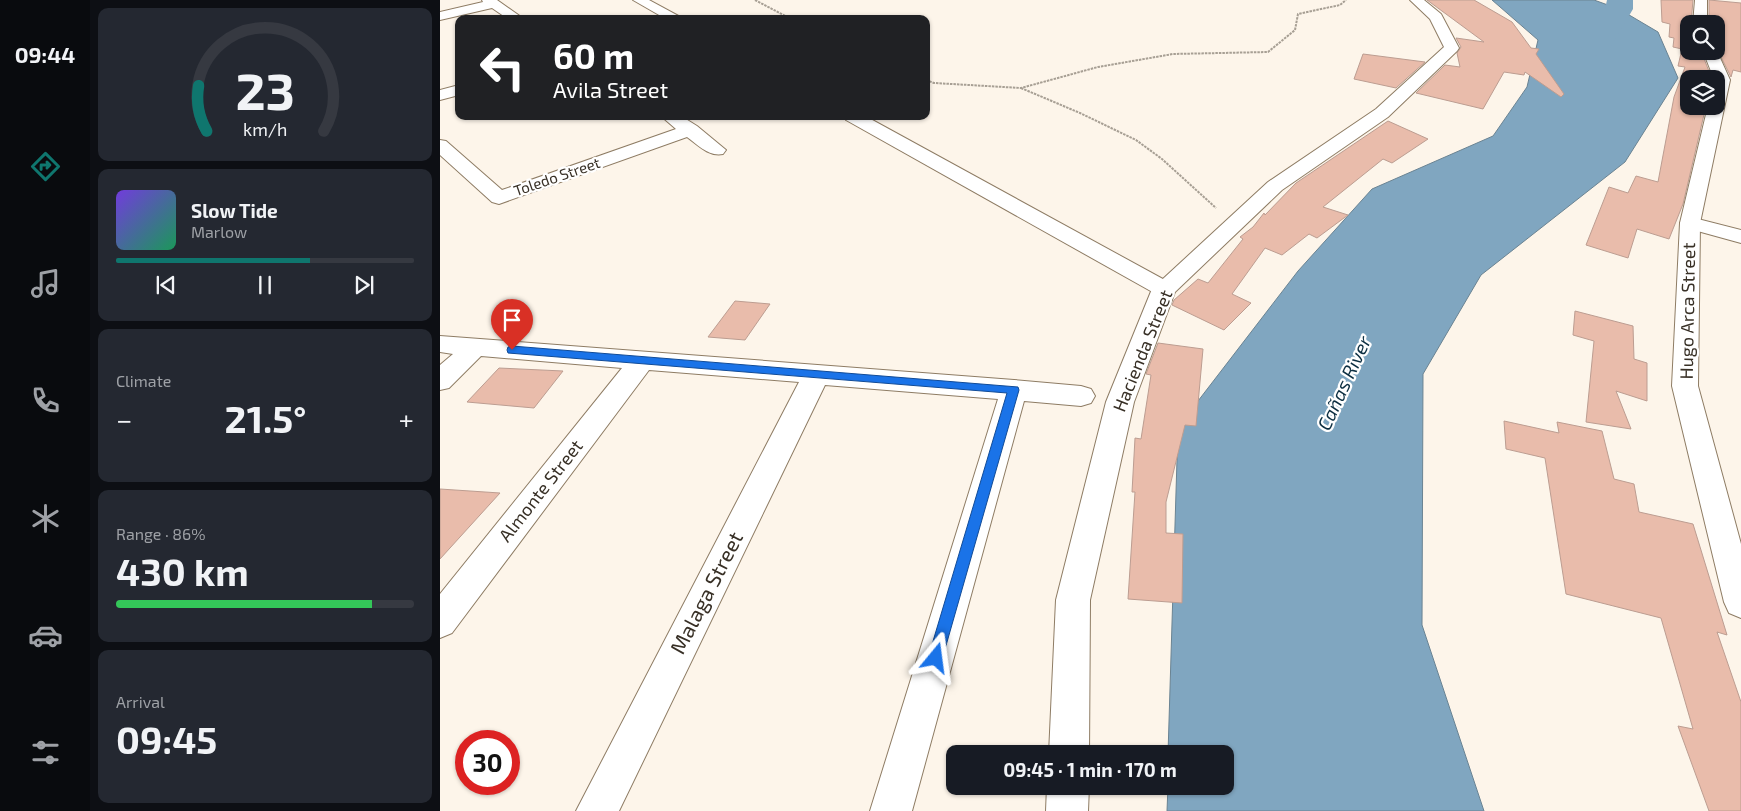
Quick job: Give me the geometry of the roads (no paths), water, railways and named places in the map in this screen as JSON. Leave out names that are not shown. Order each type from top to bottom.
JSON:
[{"type":"street","points":[[639,0],[653,5],[670,15]]},
{"type":"street","name":"Hacienda Street","points":[[1069,745],[1073,600],[1120,402],[1164,289],[1275,186],[1382,113],[1452,48],[1436,17],[1416,0]]},
{"type":"street","points":[[1700,0],[1700,15]]},
{"type":"street","points":[[440,16],[490,2],[511,15]]},
{"type":"street","points":[[653,5],[668,2]]},
{"type":"street","points":[[1725,81],[1741,84]]},
{"type":"street","points":[[440,96],[455,91]]},
{"type":"street","name":"Hugo Arca Street","points":[[1714,115],[1690,223],[1686,386],[1735,562],[1741,602]]},
{"type":"street","points":[[675,120],[717,150]]},
{"type":"street","points":[[859,120],[1164,289]]},
{"type":"street","name":"Toledo Street","points":[[440,145],[499,198],[691,130]]},
{"type":"street","points":[[1690,223],[1741,237]]},
{"type":"street","points":[[440,344],[1081,396]]},
{"type":"street","points":[[440,381],[475,347]]},
{"type":"street","name":"Almonte Street","points":[[440,621],[642,361]]},
{"type":"street","name":"Malaga Street","points":[[597,811],[817,374]]},
{"type":"street","points":[[891,811],[1014,390]]},
{"type":"street","points":[[1067,811],[1068,795]]},
{"type":"water","name":"Cañas River","points":[[1492,0],[1594,0],[1619,9],[1658,32],[1678,78],[1625,162],[1481,275],[1423,374],[1422,625],[1484,811],[1167,811],[1168,795],[1234,795],[1234,745],[1168,745],[1178,427],[1298,271],[1372,189],[1493,136],[1527,87],[1538,40]]},
{"type":"waterway","points":[[1596,47],[1619,9],[1620,0]]}]
